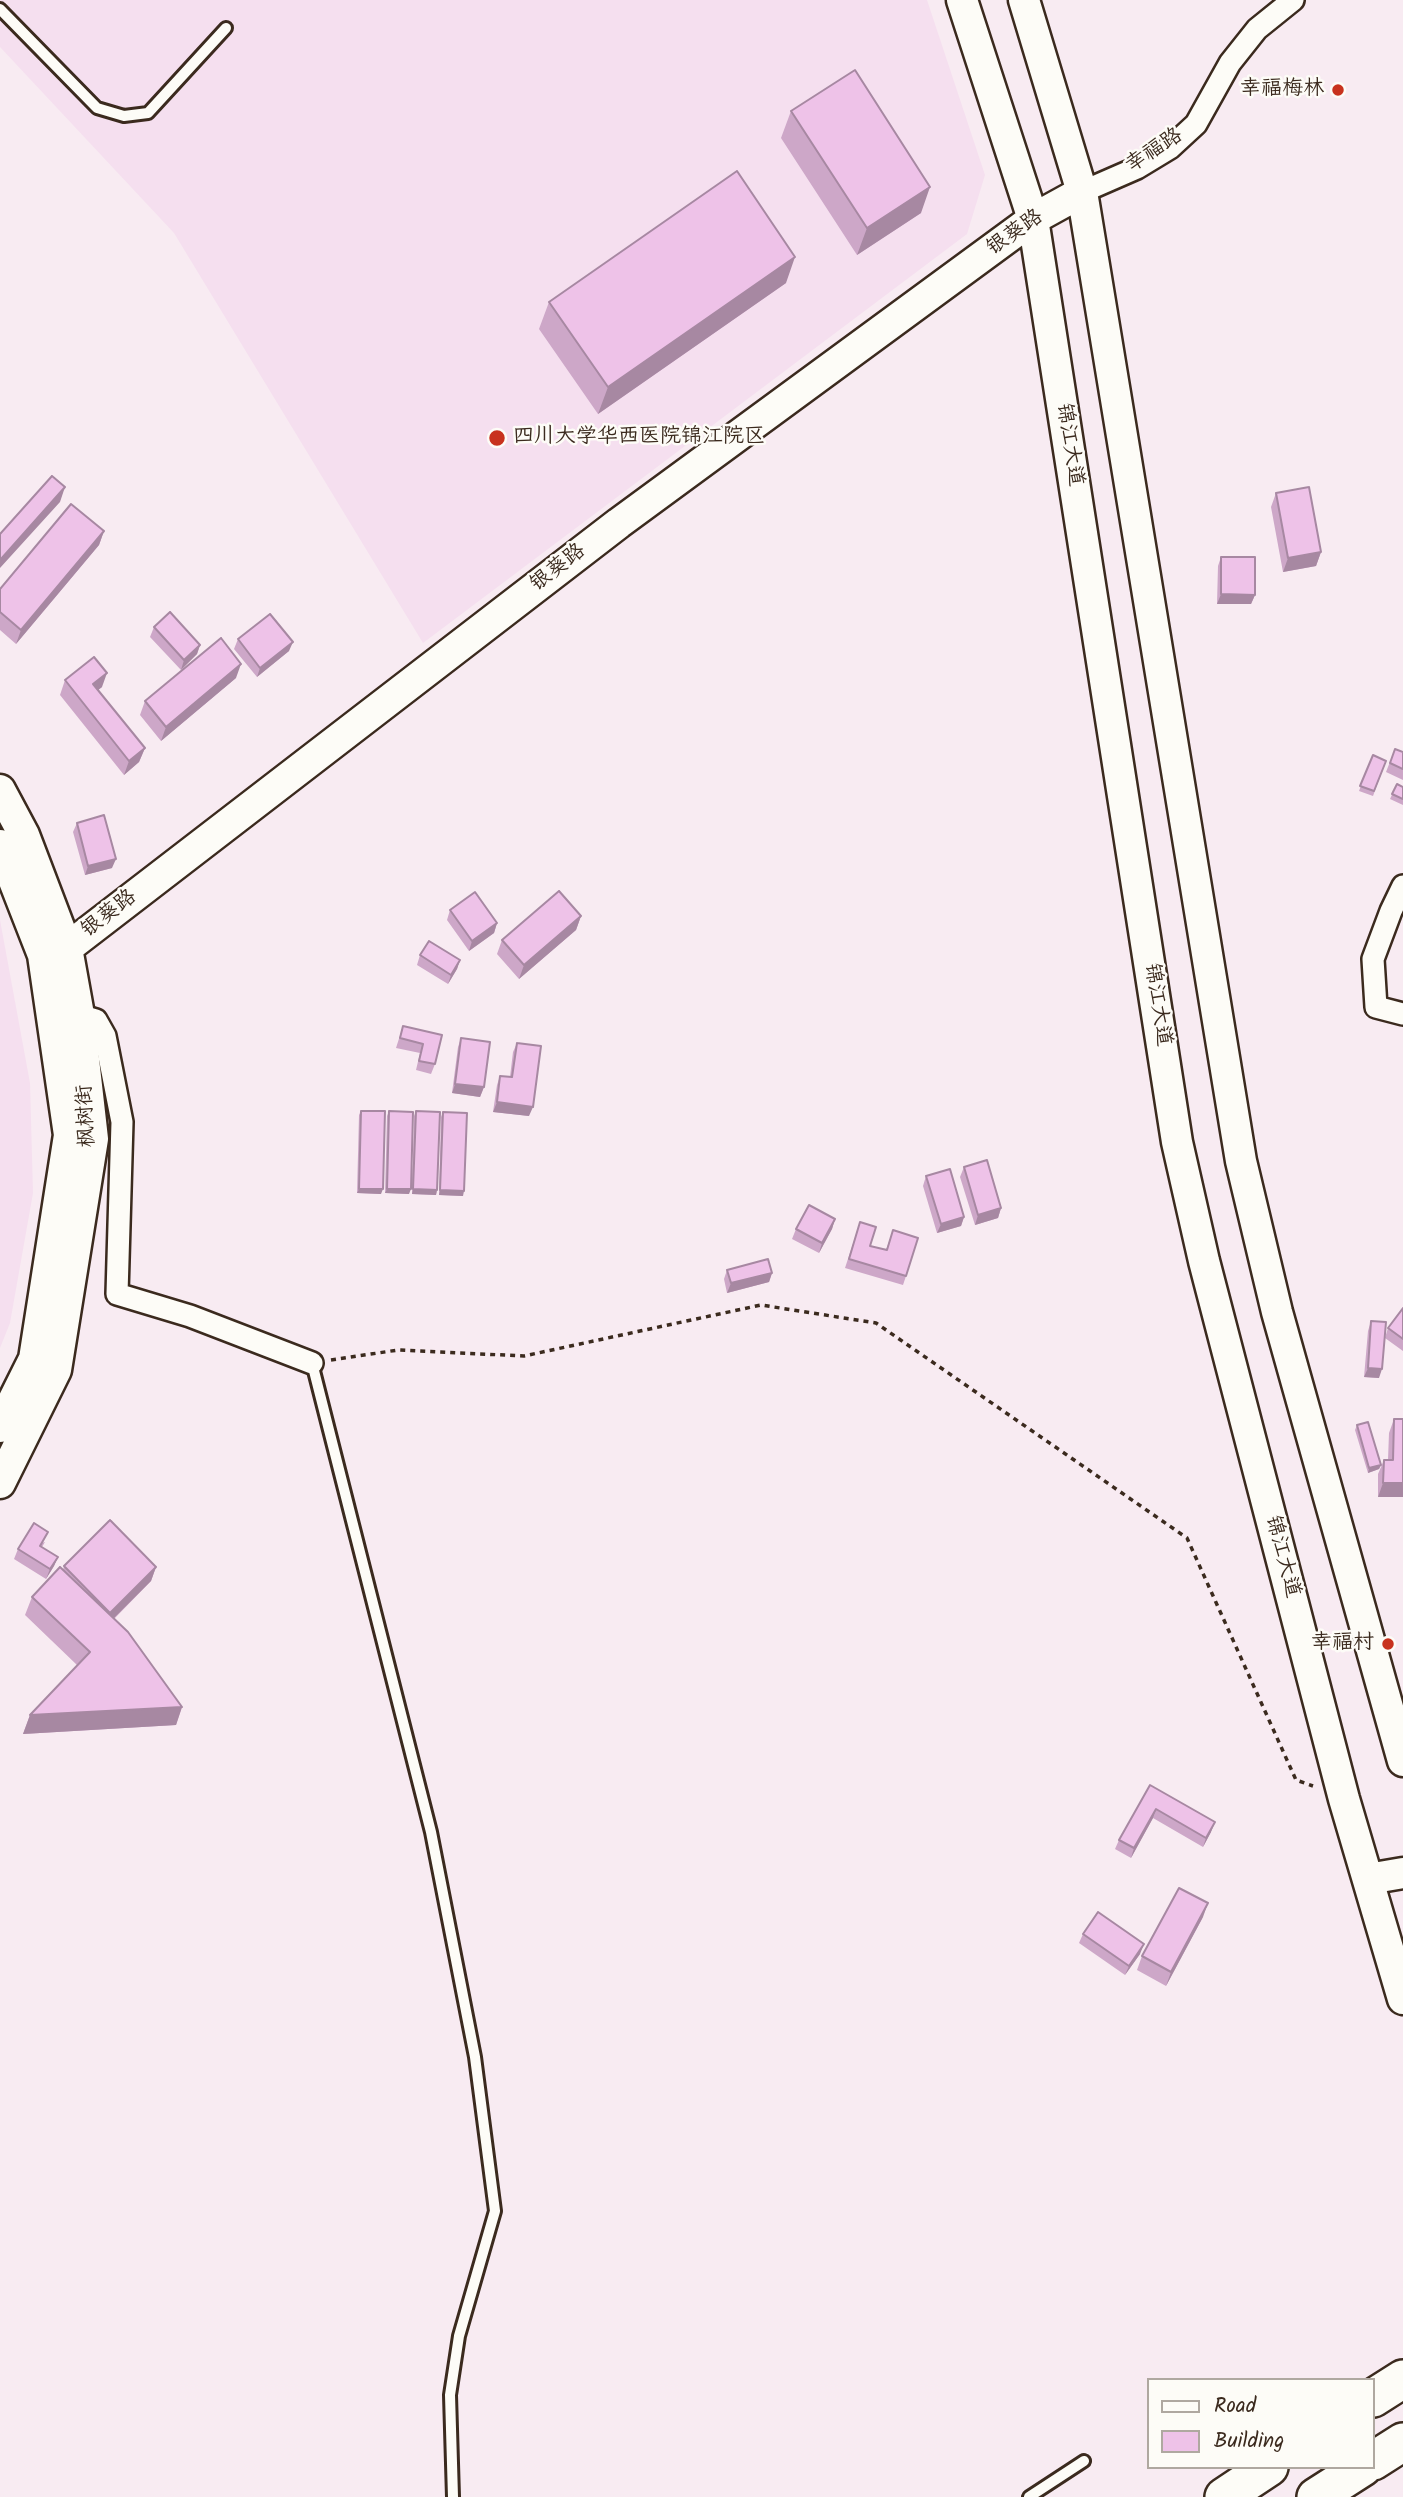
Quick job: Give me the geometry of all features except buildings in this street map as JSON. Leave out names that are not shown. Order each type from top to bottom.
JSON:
[{"type":"highway","points":[[1375,2397],[1403,2379]]},
{"type":"highway","points":[[1375,2460],[1403,2442]]},
{"type":"highway","points":[[1224,2497],[1266,2469]]},
{"type":"highway","points":[[1316,2497],[1360,2469]]},
{"type":"main road","name":"锦江大道","points":[[962,0],[1033,219],[1177,1142],[1204,1261],[1345,1798],[1403,1999]]},
{"type":"main road","points":[[1024,0],[1082,192],[1241,1161],[1277,1312],[1403,1761]]},
{"type":"main road","name":"银葵路","points":[[55,952],[619,523],[1033,219],[1082,192]]},
{"type":"main road","name":"枫树街","points":[[0,790],[24,835],[55,952],[93,1139],[56,1370],[0,1483]]},
{"type":"main road","name":"枫树街","points":[[0,845],[55,952]]},
{"type":"main road","name":"枫树街","points":[[0,1427],[34,1359],[69,1135],[66,1016]]},
{"type":"main road","points":[[1368,1879],[1403,1873]]},
{"type":"street","name":"幸福路","points":[[1082,192],[1137,168],[1170,148],[1196,124],[1230,64],[1257,29],[1293,0]]},
{"type":"street","points":[[1403,886],[1373,959],[1376,1007],[1403,1014]]},
{"type":"street","points":[[66,1016],[96,1020],[105,1036],[121,1122],[117,1294],[190,1316],[312,1363]]},
{"type":"lane","points":[[0,9],[97,107],[124,117],[148,113],[226,28]]},
{"type":"lane","points":[[312,1363],[430,1832],[475,2057],[495,2211],[459,2336],[450,2395],[453,2497]]},
{"type":"lane","points":[[1029,2497],[1084,2461]]},
{"type":"path","points":[[312,1363],[398,1350],[524,1356],[761,1305],[876,1324],[1187,1538],[1296,1780],[1345,1798]]},
{"type":"shaded area","name":"四川大学华西医院锦江院区","points":[[0,0],[927,0],[985,175],[967,234],[423,643],[174,233],[0,47]]},
{"type":"shaded area","points":[[0,920],[30,1083],[33,1193],[10,1323],[0,1348]]},
{"type":"place","name":"幸福梅林","points":[[1338,90]]},
{"type":"place","name":"四川大学华西医院锦江院区","points":[[497,438]]},
{"type":"place","name":"幸福村","points":[[1388,1644]]}]
